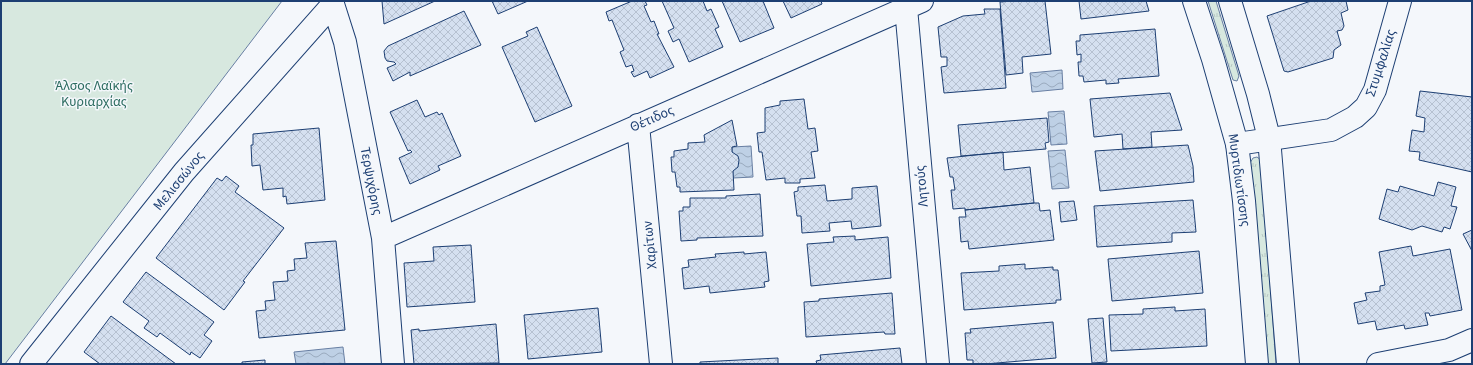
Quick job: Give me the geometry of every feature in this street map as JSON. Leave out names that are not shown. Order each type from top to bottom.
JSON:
[{"type":"street","name":"Μυρτιδιωτίσσης","points":[[1194,1],[1213,59],[1237,144],[1244,201],[1257,364]]},
{"type":"street","points":[[1230,1],[1258,94],[1269,138],[1288,364]]},
{"type":"street","name":"Στυμφαλίας","points":[[1237,144],[1269,138],[1332,130],[1355,118],[1366,106],[1375,90],[1400,1]]},
{"type":"street","name":"Τερψιχόρης","points":[[332,3],[345,42],[383,238],[393,364]]},
{"type":"street","name":"Μελισσώνος","points":[[32,364],[184,172],[332,3]]},
{"type":"street","name":"Θέτιδος","points":[[383,238],[914,4]]},
{"type":"street","name":"Λητούς","points":[[914,4],[938,364]]},
{"type":"street","name":"Χαρίτων","points":[[638,126],[661,364]]},
{"type":"street","points":[[1378,364],[1449,350],[1472,340]]},
{"type":"green space","name":"Άλσος Λαϊκής Κυριαρχίας","points":[[1,1],[282,1],[5,364],[1,364]]},
{"type":"green space","points":[[1208,1],[1216,1],[1239,76],[1237,81],[1233,80]]},
{"type":"green space","points":[[1257,157],[1261,160],[1276,364],[1267,364],[1250,163],[1253,158]]},
{"type":"water","points":[[1062,70],[1063,89],[1032,92],[1030,73]]},
{"type":"water","points":[[1064,111],[1067,144],[1051,145],[1048,112]]},
{"type":"water","points":[[751,146],[753,177],[733,178],[732,147]]},
{"type":"water","points":[[1065,150],[1069,188],[1052,189],[1048,151]]},
{"type":"water","points":[[343,347],[345,364],[296,364],[294,352]]},
{"type":"building","points":[[382,1],[435,1],[384,24]]},
{"type":"building","points":[[492,1],[528,1],[498,14]]},
{"type":"building","points":[[632,1],[645,1],[647,5],[644,6],[651,22],[654,21],[659,34],[657,34],[674,67],[650,78],[647,71],[634,77],[631,72],[634,71],[632,65],[626,67],[620,52],[624,50],[612,20],[609,21],[606,12]]},
{"type":"building","points":[[662,1],[703,1],[707,11],[711,9],[719,27],[715,29],[723,47],[689,62],[679,39],[673,42],[668,31],[674,28]]},
{"type":"building","points":[[722,1],[763,1],[774,28],[740,42]]},
{"type":"building","points":[[783,1],[821,1],[822,4],[791,18]]},
{"type":"building","points":[[1045,1],[1051,54],[1022,57],[1023,73],[1006,75],[1000,2]]},
{"type":"building","points":[[1079,1],[1146,1],[1149,11],[1081,19]]},
{"type":"building","points":[[1311,1],[1346,1],[1348,10],[1341,13],[1344,26],[1342,30],[1337,31],[1341,45],[1334,50],[1333,58],[1288,72],[1284,71],[1267,16]]},
{"type":"building","points":[[984,9],[1000,9],[1006,88],[944,93],[941,67],[947,66],[947,57],[941,57],[938,27],[963,16],[985,14]]},
{"type":"building","points":[[464,11],[481,45],[410,76],[410,72],[393,81],[387,68],[396,64],[394,62],[387,61],[385,58],[384,51],[388,46]]},
{"type":"building","points":[[537,27],[572,106],[535,122],[502,47],[528,36],[526,32]]},
{"type":"building","points":[[1155,29],[1159,76],[1118,79],[1119,83],[1106,84],[1106,80],[1084,82],[1083,76],[1079,76],[1078,62],[1081,62],[1081,54],[1077,55],[1076,41],[1080,41],[1080,35]]},
{"type":"building","points":[[1420,91],[1472,97],[1472,172],[1419,160],[1420,152],[1409,151],[1412,130],[1424,132],[1425,118],[1416,116]]},
{"type":"building","points":[[1170,93],[1182,130],[1151,132],[1152,147],[1123,149],[1122,134],[1094,137],[1090,99]]},
{"type":"building","points":[[804,99],[808,129],[815,128],[818,151],[811,152],[815,178],[800,179],[800,183],[785,183],[785,178],[766,180],[762,152],[759,152],[757,133],[765,132],[765,108],[780,105],[780,101]]},
{"type":"building","points":[[417,100],[425,117],[437,112],[439,115],[442,113],[461,156],[438,166],[440,170],[410,184],[399,158],[412,152],[410,150],[408,151],[390,112]]},
{"type":"building","points":[[1047,118],[1049,142],[1045,143],[1046,149],[961,156],[958,125]]},
{"type":"building","points":[[732,120],[737,146],[732,147],[732,152],[738,156],[739,160],[738,167],[733,171],[734,190],[680,192],[680,187],[677,187],[675,172],[672,172],[671,157],[674,157],[674,151],[688,149],[688,143],[705,142],[704,135]]},
{"type":"building","points":[[319,128],[325,200],[287,204],[286,196],[283,197],[283,188],[263,190],[260,165],[252,166],[251,145],[253,145],[253,134]]},
{"type":"building","points":[[1188,145],[1193,166],[1194,182],[1100,191],[1095,151]]},
{"type":"building","points":[[1003,152],[1004,170],[1030,167],[1034,203],[965,210],[965,208],[953,209],[951,190],[955,190],[953,177],[950,177],[947,158]]},
{"type":"building","points":[[226,176],[239,186],[235,192],[284,228],[243,281],[245,282],[224,310],[156,258],[217,178],[222,181]]},
{"type":"building","points":[[1438,182],[1456,187],[1451,206],[1457,207],[1450,229],[1444,227],[1442,232],[1422,226],[1412,230],[1379,219],[1387,189],[1398,192],[1400,186],[1434,196]]},
{"type":"building","points":[[825,185],[827,201],[852,199],[852,188],[877,186],[881,226],[852,229],[851,221],[829,223],[830,231],[802,233],[801,216],[797,216],[794,192],[798,191],[798,187]]},
{"type":"building","points":[[760,194],[763,236],[697,238],[697,240],[681,241],[679,211],[683,211],[683,207],[690,207],[690,198],[726,198],[726,196]]},
{"type":"building","points":[[1193,200],[1196,232],[1172,233],[1172,242],[1097,247],[1094,206]]},
{"type":"building","points":[[1074,201],[1077,220],[1061,222],[1059,202]]},
{"type":"building","points":[[1039,203],[1040,211],[1050,210],[1054,240],[969,249],[968,241],[961,242],[959,217],[966,217],[965,210]]},
{"type":"building","points":[[1472,230],[1472,251],[1463,234]]},
{"type":"building","points":[[855,236],[855,240],[888,237],[891,278],[811,286],[807,244],[834,242],[833,237]]},
{"type":"building","points":[[336,241],[345,330],[259,338],[256,311],[266,310],[265,301],[275,300],[273,282],[288,281],[287,271],[295,270],[294,259],[307,258],[305,243]]},
{"type":"building","points":[[471,245],[475,302],[407,307],[404,263],[434,261],[433,247]]},
{"type":"building","points":[[1411,246],[1413,256],[1450,249],[1462,310],[1430,316],[1429,313],[1425,313],[1428,325],[1405,329],[1404,325],[1377,330],[1375,321],[1358,324],[1354,303],[1367,300],[1365,293],[1380,291],[1380,286],[1385,285],[1379,252]]},
{"type":"building","points":[[1199,251],[1203,293],[1112,301],[1108,259]]},
{"type":"building","points":[[744,252],[744,254],[766,252],[769,281],[764,282],[765,287],[710,293],[709,286],[684,289],[682,268],[689,267],[688,260],[716,257],[715,254]]},
{"type":"building","points":[[1025,264],[1025,269],[1053,267],[1053,270],[1058,270],[1061,300],[1056,300],[1056,303],[964,310],[961,273],[999,271],[999,266]]},
{"type":"building","points":[[146,272],[214,322],[204,335],[212,341],[200,358],[191,352],[190,355],[160,333],[157,337],[144,328],[149,321],[123,302]]},
{"type":"building","points":[[892,293],[895,334],[885,334],[884,332],[806,337],[804,302],[819,301],[819,299]]},
{"type":"building","points":[[1175,307],[1175,311],[1205,309],[1207,346],[1111,351],[1109,315],[1143,314],[1143,309]]},
{"type":"building","points":[[598,308],[602,352],[528,359],[524,315]]},
{"type":"building","points":[[111,316],[176,364],[100,364],[84,352]]},
{"type":"building","points":[[1103,318],[1107,362],[1092,363],[1088,319]]},
{"type":"building","points":[[1053,322],[1056,358],[985,364],[973,364],[973,360],[967,360],[965,333],[971,333],[970,329]]},
{"type":"building","points":[[496,324],[499,363],[414,364],[411,330],[419,329],[419,331]]},
{"type":"building","points":[[900,348],[902,364],[817,364],[816,361],[821,360],[820,355]]},
{"type":"building","points":[[778,358],[778,364],[700,364],[700,362]]},
{"type":"building","points":[[265,360],[265,364],[242,364],[242,362]]}]
